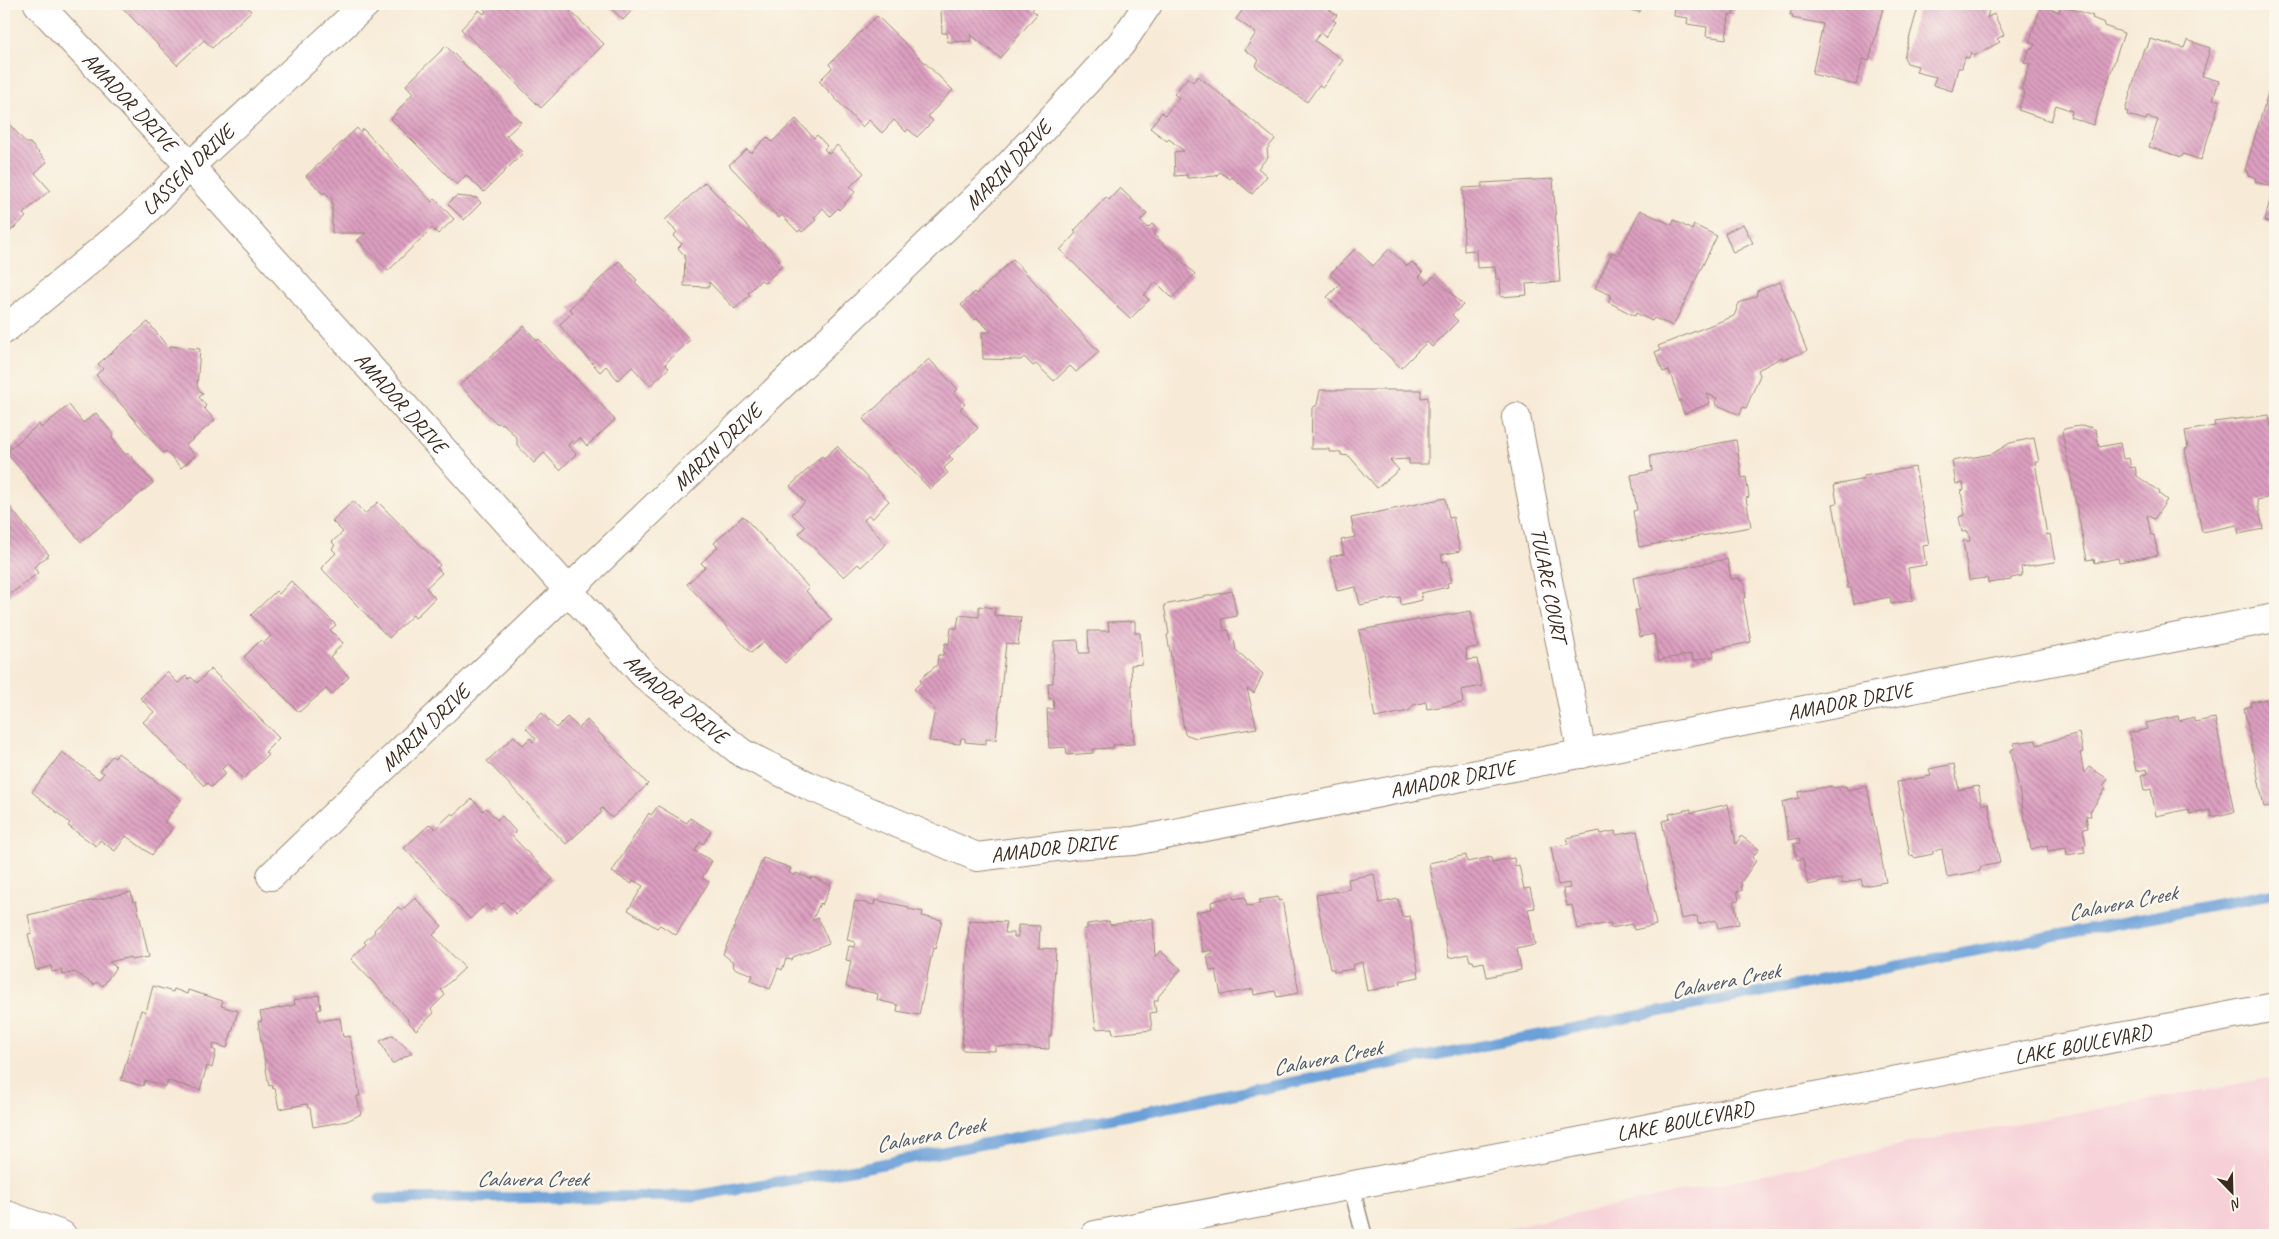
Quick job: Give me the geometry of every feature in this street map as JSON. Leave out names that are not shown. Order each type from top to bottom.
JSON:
[{"type":"street","name":"AMADOR DRIVE","points":[[38,4],[190,166],[643,674],[742,753],[807,785],[977,857],[1072,845],[1134,841],[2275,618]]},
{"type":"street","name":"LASSEN DRIVE","points":[[4,330],[133,224],[190,166],[366,4]]},
{"type":"street","name":"MARIN DRIVE","points":[[271,876],[999,176],[1121,44],[1148,4]]},
{"type":"street","name":"TULARE COURT","points":[[1516,417],[1582,754]]},
{"type":"street","name":"LAKE BOULEVARD","points":[[1095,1235],[2275,1007]]},
{"type":"street","points":[[4,1214],[62,1235]]},
{"type":"lane","points":[[1351,1186],[1364,1235]]},
{"type":"shaded area","points":[[2275,1077],[2275,1235],[1476,1235],[1941,1137]]},
{"type":"building","points":[[119,4],[245,4],[251,11],[212,48],[204,40],[177,65]]},
{"type":"building","points":[[487,4],[563,4],[604,44],[541,108],[461,29],[479,10],[484,14],[486,11],[483,8]]},
{"type":"building","points":[[606,4],[638,4],[623,20]]},
{"type":"building","points":[[934,4],[1037,4],[1032,10],[1037,14],[1000,58],[970,34],[971,41],[948,42],[947,33],[942,33],[941,9]]},
{"type":"building","points":[[1247,4],[1321,4],[1337,15],[1333,20],[1336,22],[1325,37],[1320,33],[1315,41],[1343,60],[1323,87],[1319,85],[1307,102],[1255,66],[1259,60],[1245,50],[1256,33],[1236,19]]},
{"type":"building","points":[[1618,4],[1641,4],[1640,12],[1617,8]]},
{"type":"building","points":[[1675,4],[1735,4],[1733,15],[1729,15],[1726,39],[1706,36],[1707,27],[1687,24],[1688,18],[1674,16]]},
{"type":"building","points":[[1793,4],[1884,4],[1869,61],[1863,59],[1856,85],[1812,74],[1823,24],[1792,18],[1793,15],[1790,15]]},
{"type":"building","points":[[1919,4],[1990,4],[1987,18],[1994,14],[2004,35],[1997,39],[2000,42],[1974,56],[1971,52],[1969,58],[1965,57],[1962,68],[1958,68],[1952,91],[1933,85],[1936,77],[1916,72],[1918,66],[1907,63],[1904,57]]},
{"type":"building","points":[[2061,5],[2093,16],[2092,18],[2105,23],[2104,26],[2124,33],[2093,125],[2070,117],[2072,111],[2056,105],[2051,121],[2018,110],[2025,91],[2021,90],[2030,64],[2024,62],[2030,48],[2033,49],[2035,44],[2029,42],[2041,6],[2059,12]]},
{"type":"building","points":[[877,16],[953,90],[928,116],[933,121],[917,137],[908,129],[906,132],[894,120],[882,133],[869,120],[862,127],[819,81],[832,68],[829,64]]},
{"type":"building","points":[[2150,39],[2184,48],[2187,40],[2210,48],[2202,76],[2219,81],[2213,99],[2220,101],[2201,160],[2183,154],[2182,157],[2149,147],[2158,120],[2147,117],[2146,120],[2127,115],[2128,112],[2125,111],[2144,48],[2147,48]]},
{"type":"building","points":[[446,46],[521,122],[506,136],[523,153],[484,192],[466,175],[457,185],[391,119],[413,93],[406,85]]},
{"type":"building","points":[[1198,76],[1275,139],[1267,149],[1268,157],[1258,168],[1267,176],[1252,194],[1232,177],[1230,179],[1220,172],[1216,176],[1187,178],[1187,175],[1175,176],[1174,152],[1184,151],[1169,139],[1167,141],[1150,128],[1162,112],[1165,115],[1179,98],[1174,94],[1188,77],[1193,82]]},
{"type":"building","points":[[2273,76],[2275,77],[2275,224],[2264,221],[2274,187],[2256,182],[2255,177],[2248,175],[2249,172],[2245,170]]},
{"type":"building","points":[[4,113],[10,121],[10,125],[47,162],[35,173],[50,190],[23,214],[26,217],[4,237]]},
{"type":"building","points":[[796,119],[814,138],[817,135],[827,146],[824,149],[829,154],[837,145],[864,173],[850,187],[855,192],[839,210],[838,208],[830,216],[823,208],[814,218],[816,220],[802,232],[800,230],[798,232],[782,215],[779,218],[729,165],[747,149],[751,153],[767,137],[772,142]]},
{"type":"building","points":[[357,128],[360,132],[363,129],[432,202],[435,199],[454,219],[438,234],[432,228],[388,271],[358,240],[366,233],[332,233],[332,199],[325,192],[323,194],[306,176]]},
{"type":"building","points":[[1553,179],[1560,282],[1526,284],[1527,295],[1501,297],[1500,279],[1496,279],[1495,267],[1477,268],[1476,250],[1464,251],[1463,188],[1482,187],[1482,183]]},
{"type":"building","points":[[705,182],[780,261],[778,262],[782,266],[765,283],[761,280],[748,293],[750,295],[735,309],[709,282],[709,287],[684,286],[685,256],[678,248],[682,244],[673,236],[677,232],[665,220]]},
{"type":"building","points":[[1120,188],[1147,214],[1140,221],[1148,228],[1152,224],[1157,229],[1153,234],[1195,274],[1172,298],[1156,282],[1144,295],[1149,300],[1130,319],[1060,250],[1076,233],[1074,231],[1106,197],[1109,200]]},
{"type":"building","points":[[456,196],[477,198],[481,203],[464,220],[448,204]]},
{"type":"building","points":[[1640,210],[1672,225],[1674,220],[1692,230],[1694,225],[1717,236],[1673,326],[1654,318],[1652,321],[1636,313],[1635,316],[1608,302],[1611,295],[1595,288],[1612,252],[1618,255]]},
{"type":"building","points":[[1743,224],[1753,243],[1733,253],[1725,233]]},
{"type":"building","points":[[1355,249],[1373,266],[1389,249],[1407,266],[1412,262],[1423,273],[1419,277],[1426,284],[1434,276],[1463,305],[1452,315],[1458,321],[1432,347],[1427,342],[1401,368],[1327,297],[1340,284],[1330,274]]},
{"type":"building","points":[[1013,259],[1099,352],[1076,372],[1070,366],[1054,381],[1036,364],[1033,366],[1024,357],[1021,360],[983,359],[982,332],[991,332],[977,318],[975,320],[961,305],[975,292],[977,294]]},
{"type":"building","points":[[619,261],[637,280],[635,282],[690,340],[665,364],[669,368],[650,386],[632,367],[618,380],[606,366],[600,372],[559,325],[573,312],[569,309]]},
{"type":"building","points":[[1780,282],[1807,351],[1783,360],[1782,357],[1758,370],[1760,375],[1746,408],[1743,407],[1740,415],[1715,404],[1717,398],[1707,394],[1710,403],[1684,414],[1669,370],[1663,372],[1655,352],[1660,350],[1658,346],[1734,316],[1739,303],[1756,296],[1757,291]]},
{"type":"building","points":[[148,322],[170,350],[170,346],[200,349],[197,387],[203,394],[199,397],[206,406],[204,408],[215,420],[186,445],[195,456],[181,468],[166,451],[163,453],[96,375],[103,369],[98,364]]},
{"type":"building","points":[[524,326],[537,341],[539,339],[615,420],[587,446],[580,438],[574,444],[571,441],[568,446],[576,454],[560,470],[544,453],[534,463],[517,445],[517,438],[504,424],[496,423],[460,385]]},
{"type":"building","points":[[929,359],[958,389],[954,392],[965,404],[960,409],[978,428],[949,456],[953,460],[944,468],[948,473],[930,489],[863,419]]},
{"type":"building","points":[[1320,390],[1421,390],[1421,398],[1428,397],[1428,464],[1409,464],[1409,459],[1390,460],[1399,470],[1377,488],[1349,456],[1341,455],[1341,452],[1329,452],[1329,449],[1311,449],[1312,408],[1317,405]]},
{"type":"building","points":[[69,405],[83,423],[96,413],[113,434],[112,438],[125,454],[129,454],[153,483],[81,542],[6,452],[39,424],[41,428]]},
{"type":"building","points":[[2269,415],[2275,449],[2275,476],[2272,477],[2275,496],[2257,500],[2263,529],[2239,534],[2237,525],[2202,532],[2185,449],[2188,448],[2185,431],[2215,426],[2214,422]]},
{"type":"building","points":[[2079,426],[2090,427],[2096,430],[2099,447],[2120,443],[2123,459],[2129,458],[2131,468],[2135,467],[2137,476],[2160,492],[2159,494],[2167,500],[2154,519],[2147,515],[2158,555],[2119,562],[2118,558],[2095,563],[2094,559],[2087,560],[2062,432],[2064,429]]},
{"type":"building","points":[[2034,438],[2039,462],[2035,462],[2047,535],[2050,534],[2055,562],[2021,567],[2022,576],[2011,578],[2011,580],[1988,583],[1987,578],[1969,580],[1963,541],[1970,541],[1968,531],[1962,532],[1959,517],[1965,515],[1961,491],[1964,490],[1963,483],[1956,484],[1952,461],[1992,454],[2010,443]]},
{"type":"building","points":[[1736,440],[1742,478],[1746,477],[1749,497],[1746,498],[1751,527],[1639,547],[1633,511],[1637,510],[1631,475],[1652,471],[1650,456]]},
{"type":"building","points":[[837,446],[889,501],[872,519],[869,515],[864,520],[886,544],[861,567],[858,564],[844,577],[799,533],[805,527],[792,514],[805,502],[790,486],[822,456],[824,458]]},
{"type":"building","points":[[1915,467],[1929,545],[1923,546],[1926,565],[1908,568],[1913,600],[1891,604],[1890,597],[1854,604],[1851,588],[1848,588],[1833,504],[1837,503],[1834,485],[1865,479],[1864,476]]},
{"type":"building","points":[[1445,498],[1449,518],[1453,517],[1460,551],[1441,555],[1443,562],[1447,561],[1452,582],[1447,583],[1448,587],[1421,593],[1422,600],[1401,605],[1400,597],[1360,605],[1356,587],[1337,591],[1330,557],[1344,554],[1341,540],[1355,537],[1351,518]]},
{"type":"building","points":[[4,500],[49,555],[34,567],[38,573],[4,599]]},
{"type":"building","points":[[353,501],[365,514],[378,502],[440,565],[437,568],[442,573],[426,588],[435,598],[415,618],[413,615],[389,638],[321,568],[336,553],[332,549],[335,545],[332,542],[343,532],[332,521]]},
{"type":"building","points":[[743,516],[809,588],[806,591],[832,620],[785,663],[764,642],[751,653],[687,584],[705,567],[701,563],[718,547],[714,543]]},
{"type":"building","points":[[1727,559],[1731,579],[1739,578],[1740,581],[1743,580],[1746,597],[1743,598],[1751,642],[1713,650],[1714,656],[1693,661],[1692,654],[1659,660],[1654,634],[1640,637],[1635,610],[1639,610],[1633,578]]},
{"type":"building","points":[[291,581],[336,625],[330,630],[343,643],[330,657],[349,677],[331,695],[326,689],[299,712],[244,657],[261,640],[264,643],[271,636],[251,615],[276,591],[279,594]]},
{"type":"building","points":[[1232,591],[1237,616],[1222,619],[1224,631],[1229,630],[1231,641],[1234,640],[1236,650],[1263,674],[1254,693],[1247,689],[1257,728],[1196,738],[1185,734],[1167,635],[1169,634],[1164,605]]},
{"type":"building","points":[[979,606],[995,608],[994,615],[1021,617],[1018,645],[1006,643],[996,740],[986,739],[986,744],[965,742],[965,738],[961,738],[960,744],[929,741],[935,710],[914,689],[921,682],[920,679],[937,665],[938,655],[943,655],[945,643],[949,644],[951,628],[957,628],[959,615],[979,617]]},
{"type":"building","points":[[1471,611],[1478,647],[1466,649],[1467,660],[1477,659],[1482,686],[1461,690],[1463,703],[1427,709],[1426,702],[1413,705],[1409,711],[1375,718],[1359,630]]},
{"type":"building","points":[[1135,621],[1135,633],[1140,633],[1142,664],[1131,665],[1134,744],[1113,745],[1113,748],[1093,749],[1093,753],[1067,755],[1066,747],[1049,748],[1047,709],[1054,709],[1053,698],[1049,699],[1048,683],[1053,683],[1054,641],[1078,640],[1079,653],[1089,653],[1088,631],[1109,631],[1108,622]]},
{"type":"building","points":[[211,669],[279,738],[265,752],[268,755],[243,779],[228,763],[222,769],[226,773],[211,787],[207,783],[204,786],[143,722],[154,712],[140,698],[167,672],[178,683],[186,676],[189,679],[191,677],[197,683]]},
{"type":"building","points":[[2273,698],[2275,703],[2275,808],[2270,809],[2269,806],[2264,807],[2244,708],[2251,706],[2251,702]]},
{"type":"building","points":[[542,713],[556,728],[567,717],[579,728],[587,720],[648,784],[612,818],[602,808],[600,810],[602,812],[566,844],[487,761],[514,736],[523,745],[530,738],[533,742],[536,739],[526,728]]},
{"type":"building","points":[[2178,716],[2179,721],[2194,717],[2194,722],[2215,718],[2234,812],[2211,817],[2210,810],[2190,814],[2189,809],[2156,816],[2151,789],[2144,791],[2141,775],[2148,774],[2147,769],[2136,771],[2129,733],[2147,729],[2146,723]]},
{"type":"building","points":[[2079,733],[2083,752],[2080,753],[2084,773],[2089,767],[2108,779],[2103,786],[2106,788],[2090,812],[2091,816],[2086,816],[2088,828],[2083,829],[2086,845],[2083,845],[2085,852],[2067,855],[2066,848],[2048,851],[2047,845],[2031,849],[2011,750],[2015,748],[2014,743],[2036,740],[2037,745]]},
{"type":"building","points":[[62,752],[99,779],[104,773],[100,771],[112,756],[115,758],[118,753],[181,800],[164,822],[172,829],[152,855],[126,836],[115,851],[100,840],[96,846],[68,826],[70,823],[32,792]]},
{"type":"building","points":[[1954,764],[1959,790],[1978,786],[1982,805],[1988,803],[2000,863],[1980,867],[1980,871],[1947,877],[1942,849],[1933,851],[1933,854],[1914,858],[1913,855],[1910,856],[1897,782],[1931,776],[1929,769]]},
{"type":"building","points":[[1832,786],[1833,788],[1846,786],[1847,790],[1867,786],[1886,882],[1863,886],[1861,879],[1842,884],[1841,878],[1808,885],[1803,858],[1797,860],[1794,844],[1800,843],[1799,838],[1789,840],[1782,802],[1799,798],[1798,792]]},
{"type":"building","points":[[472,799],[483,811],[486,808],[497,820],[502,816],[516,832],[512,836],[553,879],[516,914],[504,902],[495,910],[493,908],[491,910],[486,904],[470,919],[404,848],[430,824],[435,829],[452,813],[454,815]]},
{"type":"building","points":[[1728,804],[1736,844],[1741,836],[1759,849],[1752,858],[1756,861],[1741,882],[1742,891],[1737,891],[1739,900],[1734,901],[1739,924],[1718,928],[1716,920],[1698,924],[1697,916],[1681,919],[1662,821],[1670,819],[1669,814],[1691,809],[1691,813]]},
{"type":"building","points":[[658,806],[687,823],[690,818],[711,831],[703,844],[700,842],[695,851],[712,861],[702,878],[709,882],[676,935],[660,925],[657,928],[628,910],[643,886],[633,880],[632,884],[612,872],[649,813],[651,815]]},
{"type":"building","points":[[1600,831],[1601,834],[1615,831],[1616,835],[1637,831],[1656,925],[1634,930],[1632,924],[1611,928],[1610,923],[1577,929],[1572,905],[1567,906],[1563,889],[1570,888],[1569,883],[1558,885],[1551,847],[1568,844],[1567,838]]},
{"type":"building","points":[[1466,855],[1467,862],[1491,857],[1492,862],[1514,858],[1515,866],[1519,865],[1524,889],[1530,888],[1535,908],[1528,909],[1535,945],[1517,949],[1521,970],[1487,977],[1484,962],[1474,964],[1473,961],[1470,961],[1468,954],[1449,958],[1429,863]]},
{"type":"building","points":[[763,858],[791,868],[789,873],[795,876],[796,873],[811,879],[812,877],[831,885],[812,921],[818,918],[829,943],[793,957],[792,960],[786,959],[782,970],[778,968],[770,989],[751,981],[753,975],[734,968],[733,962],[723,954]]},
{"type":"building","points":[[1374,874],[1379,903],[1398,899],[1402,917],[1410,916],[1419,977],[1400,981],[1401,984],[1367,991],[1362,962],[1352,965],[1353,969],[1334,972],[1334,969],[1330,969],[1316,895],[1350,889],[1348,879]]},
{"type":"building","points":[[131,892],[133,902],[136,901],[149,957],[131,960],[131,957],[109,962],[116,967],[103,986],[96,982],[94,985],[75,972],[63,975],[62,970],[52,972],[51,966],[36,970],[28,934],[32,933],[28,915]]},
{"type":"building","points":[[1233,896],[1234,899],[1245,897],[1247,906],[1260,904],[1259,900],[1278,897],[1278,901],[1282,900],[1299,993],[1277,997],[1275,991],[1254,995],[1253,989],[1221,995],[1216,970],[1210,971],[1207,955],[1213,953],[1212,950],[1203,952],[1196,912],[1212,909],[1211,902]]},
{"type":"building","points":[[415,898],[442,926],[433,935],[465,968],[441,990],[445,995],[431,1009],[434,1013],[416,1030],[408,1019],[351,959],[366,944],[364,942],[375,932],[374,930],[398,907],[402,910]]},
{"type":"building","points":[[875,900],[909,907],[908,909],[923,912],[922,916],[942,920],[935,949],[933,948],[919,1015],[897,1011],[898,1005],[877,1000],[878,994],[846,987],[851,961],[846,960],[849,946],[854,947],[855,942],[847,940],[855,901],[874,905]]},
{"type":"building","points":[[1153,918],[1155,957],[1160,951],[1181,969],[1158,997],[1158,1000],[1154,1001],[1156,1012],[1150,1013],[1152,1030],[1113,1034],[1112,1028],[1096,1029],[1084,929],[1087,929],[1087,924],[1109,921],[1110,925]]},
{"type":"building","points":[[969,920],[1006,922],[1005,933],[1014,933],[1014,937],[1018,937],[1018,925],[1040,926],[1039,948],[1056,949],[1049,1049],[995,1046],[995,1051],[962,1050]]},
{"type":"building","points":[[153,986],[173,992],[174,989],[187,994],[188,990],[223,1001],[221,1006],[238,1011],[227,1048],[214,1044],[212,1049],[216,1051],[212,1068],[207,1066],[200,1090],[168,1081],[166,1087],[145,1080],[143,1086],[121,1080],[141,1010],[146,1012]]},
{"type":"building","points":[[319,995],[321,1009],[317,1010],[319,1021],[340,1018],[343,1037],[350,1036],[360,1096],[357,1096],[361,1114],[347,1121],[313,1127],[310,1108],[308,1108],[307,1104],[279,1109],[275,1088],[273,1089],[272,1085],[269,1086],[258,1022],[262,1021],[260,1012],[295,1005],[294,1000]]},
{"type":"building","points":[[393,1035],[412,1053],[392,1064],[380,1041]]},
{"type":"waterway","name":"Calavera Creek","points":[[380,1199],[693,1196],[862,1168],[1274,1086],[2275,893]]}]
